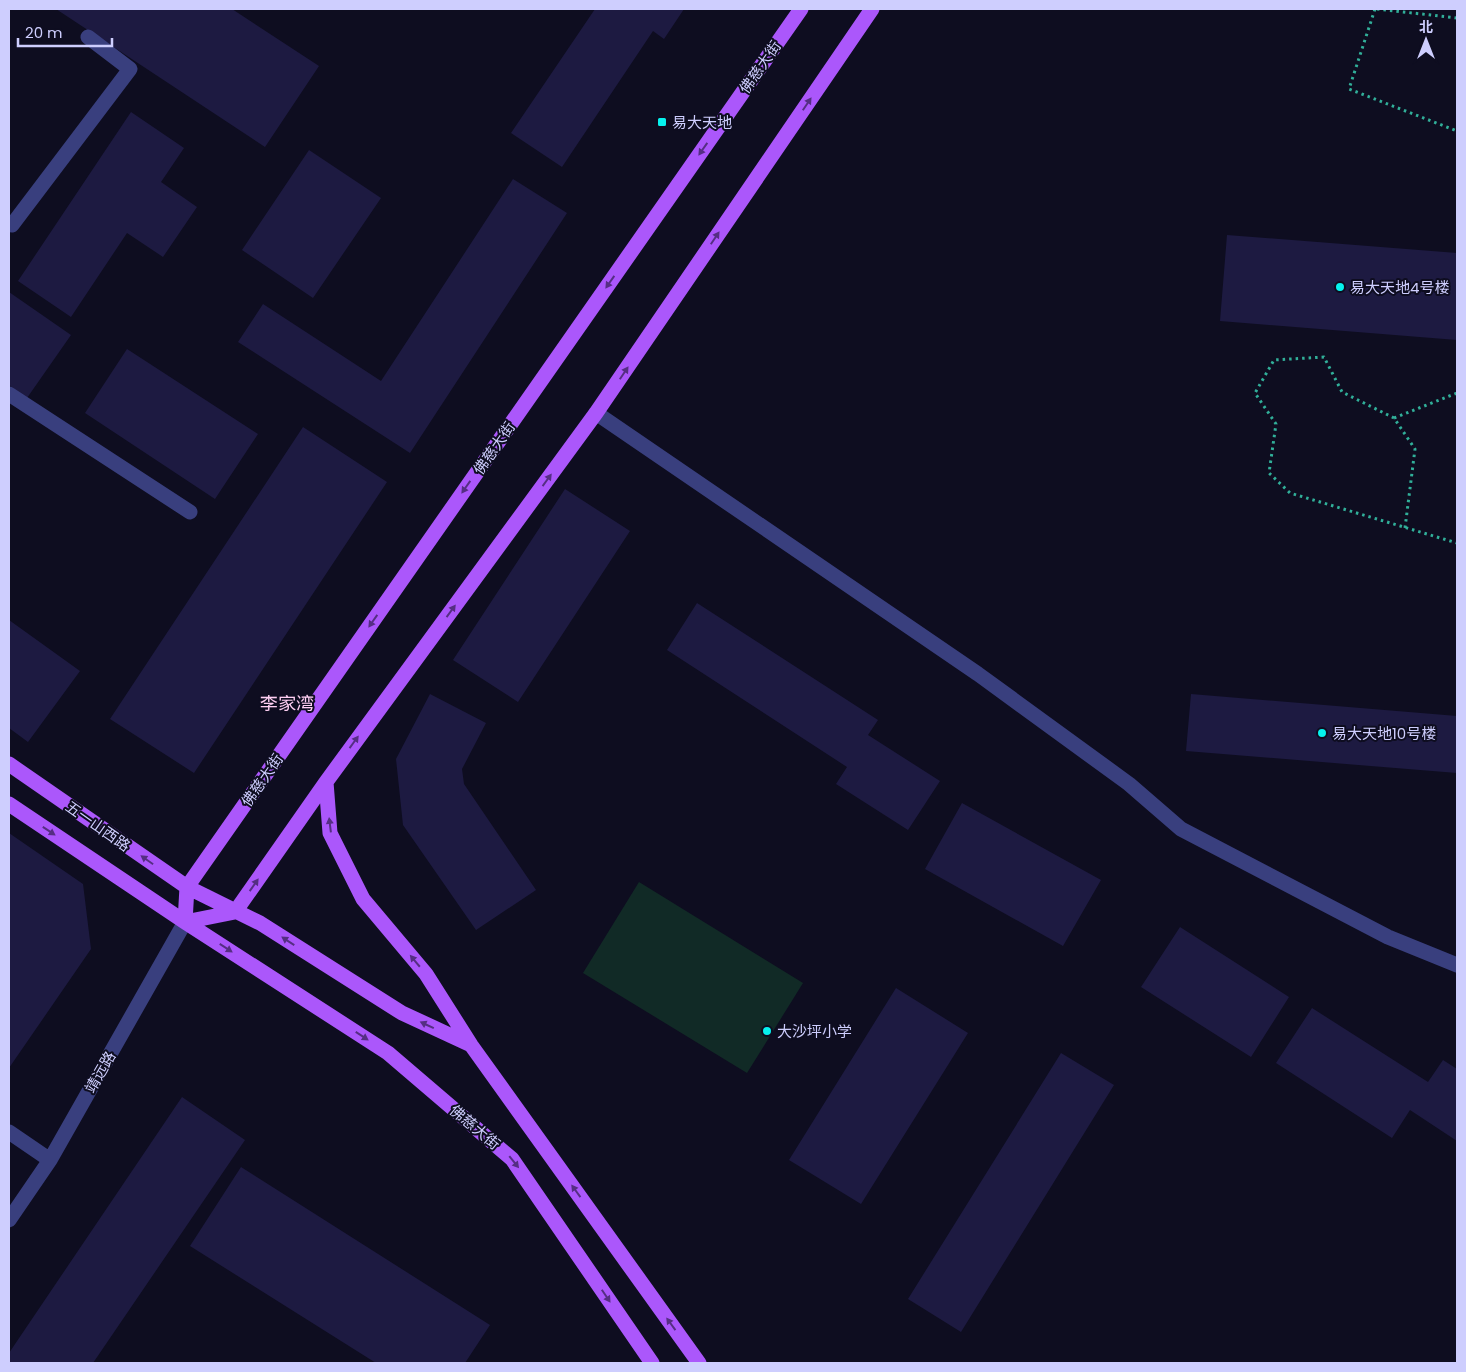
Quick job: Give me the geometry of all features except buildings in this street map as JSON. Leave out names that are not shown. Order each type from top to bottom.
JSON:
[{"type":"main road","name":"佛慈大街","points":[[187,887],[801,9]]},
{"type":"main road","points":[[471,1045],[402,1013],[260,923],[235,912],[187,887],[185,922],[235,912],[326,782],[596,413],[872,9]]},
{"type":"main road","name":"五一山西路","points":[[9,764],[187,887]]},
{"type":"main road","points":[[326,782],[330,833],[363,899],[426,974],[471,1045],[699,1363]]},
{"type":"main road","name":"五一山西路","points":[[9,804],[185,922]]},
{"type":"main road","name":"佛慈大街","points":[[185,922],[388,1053],[512,1158],[652,1363]]},
{"type":"street","points":[[9,223],[12,225],[130,68],[88,37]]},
{"type":"street","points":[[9,394],[190,512]]},
{"type":"street","points":[[596,413],[978,674],[1129,784],[1181,829],[1388,937],[1457,965]]},
{"type":"street","name":"靖远路","points":[[9,1220],[50,1160],[185,922]]},
{"type":"street","points":[[9,1132],[50,1160]]},
{"type":"path","points":[[1457,18],[1376,9],[1348,89],[1457,131]]},
{"type":"path","points":[[1405,528],[1415,449],[1394,418],[1342,392],[1324,356],[1274,360],[1255,392],[1276,424],[1269,473],[1290,493],[1405,528],[1457,543]]},
{"type":"path","points":[[1394,418],[1457,393]]},
{"type":"green space","points":[[639,882],[803,983],[747,1073],[583,973]]},
{"type":"place","name":"易大天地","points":[[662,122]]},
{"type":"place","name":"易大天地4号楼","points":[[1340,287]]},
{"type":"place","name":"易大天地10号楼","points":[[1322,733]]},
{"type":"place","name":"大沙坪小学","points":[[767,1031]]},
{"type":"district","name":"李家湾","points":[[287,703]]}]
